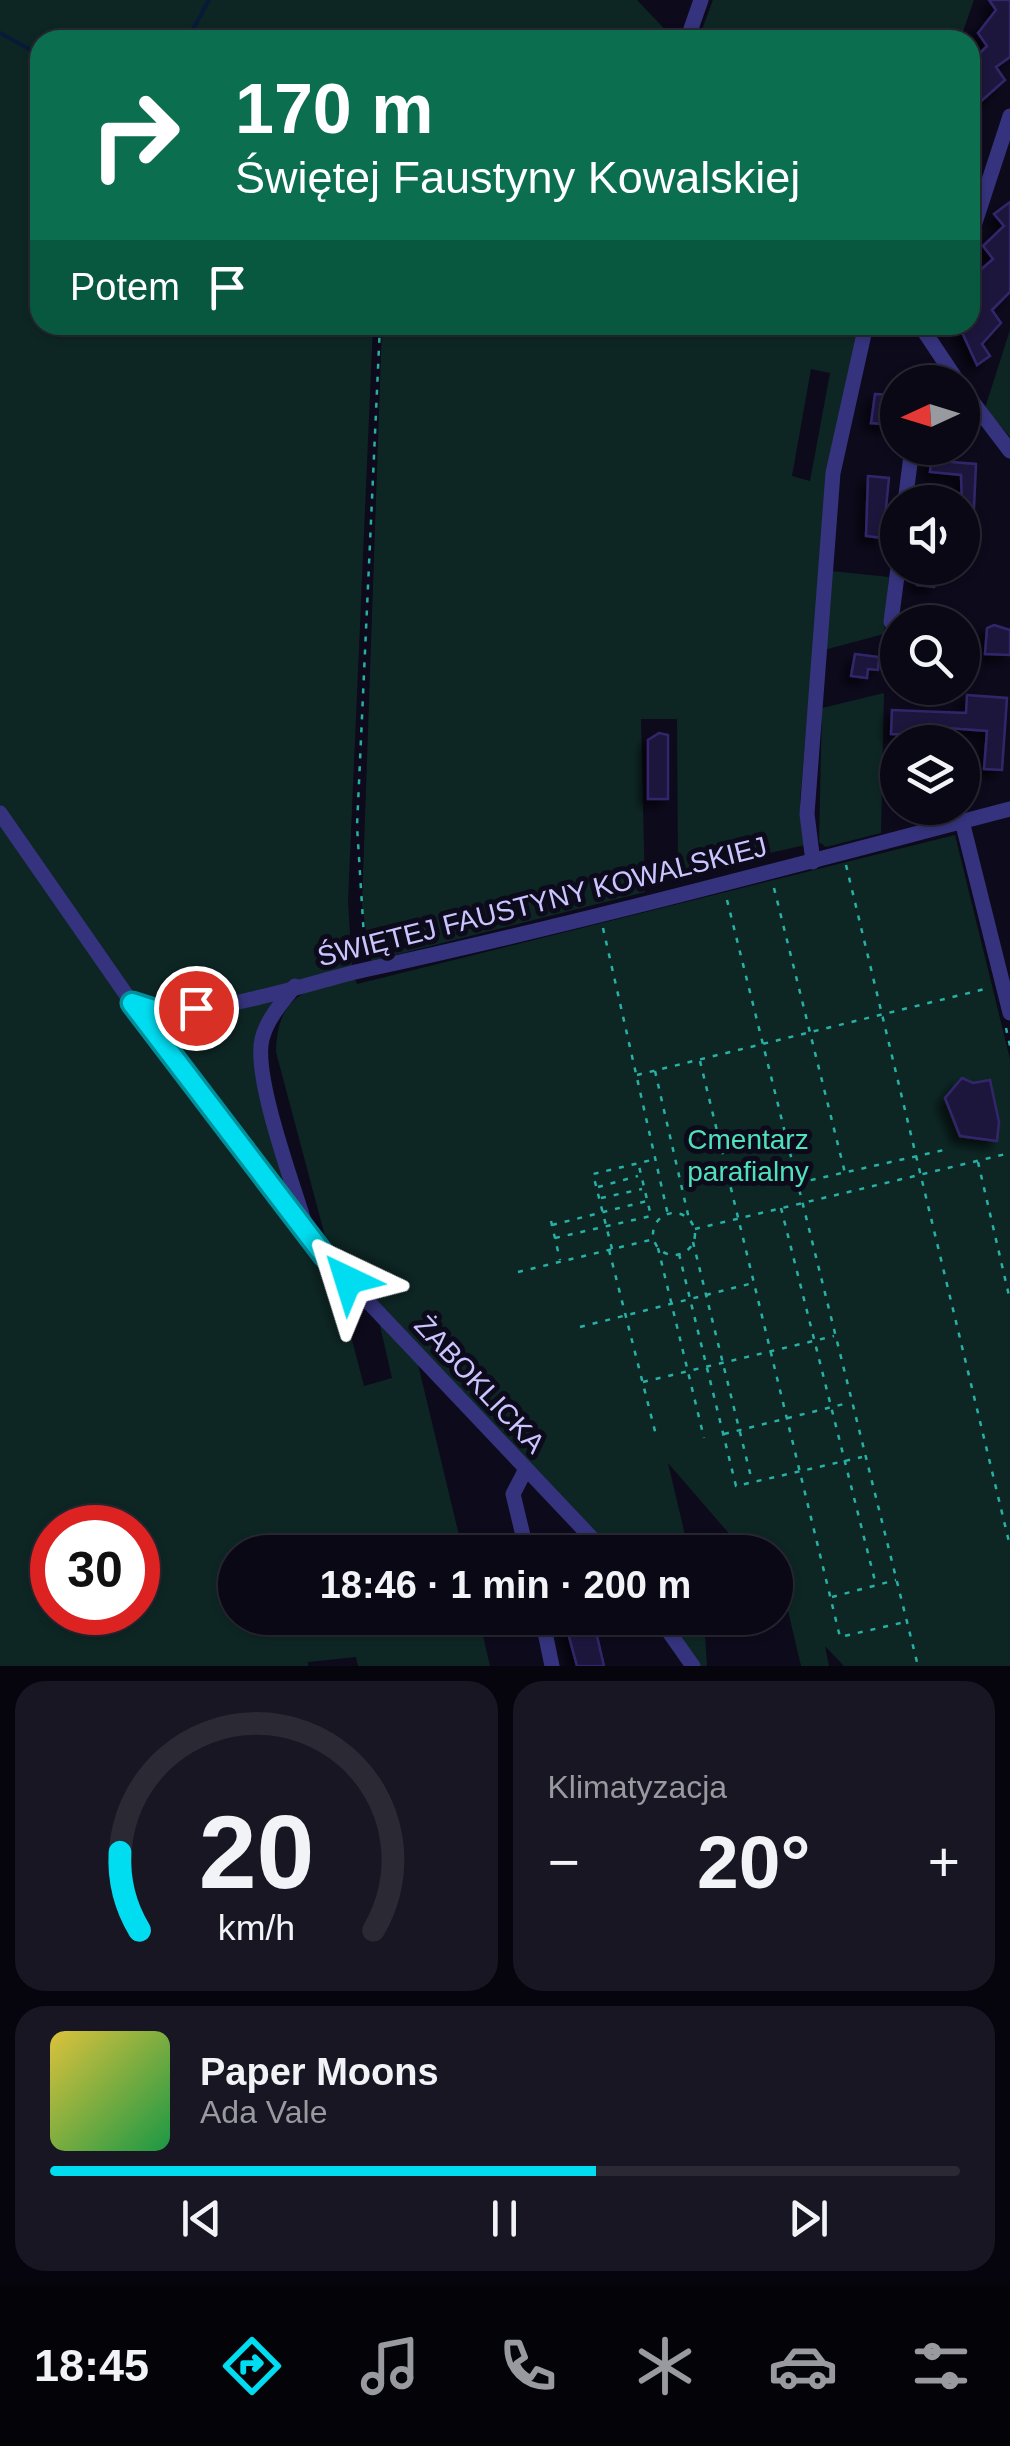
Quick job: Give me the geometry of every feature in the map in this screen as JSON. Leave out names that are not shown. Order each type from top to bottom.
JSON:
[{"type":"street","points":[[690,30],[701,0]]},
{"type":"street","points":[[980,208],[1010,116]]},
{"type":"street","points":[[813,862],[807,814],[832,488],[864,335]]},
{"type":"street","points":[[926,335],[945,365]]},
{"type":"street","points":[[980,413],[1010,451]]},
{"type":"street","name":"ŚWIĘTEJ FAUSTYNY KOWALSKIEJ","points":[[980,817],[1010,809]]},
{"type":"street","name":"ŻABOKLICKA","points":[[0,813],[132,1003],[323,1254],[589,1535]]},
{"type":"street","name":"ŚWIĘTEJ FAUSTYNY KOWALSKIEJ","points":[[132,1003],[154,1010],[196,1008],[724,884],[951,825]]},
{"type":"street","points":[[963,825],[1010,1012]]},
{"type":"street","points":[[295,986],[275,1012],[262,1040],[262,1072],[306,1230]]},
{"type":"street","points":[[523,1535],[513,1494],[526,1469]]},
{"type":"street","points":[[546,1635],[552,1666]]},
{"type":"street","points":[[672,1635],[693,1666]]},
{"type":"path","points":[[368,970],[361,934],[357,826],[380,335]]},
{"type":"path","points":[[843,854],[1010,1546]]},
{"type":"path","points":[[724,884],[918,1666]]},
{"type":"path","points":[[774,886],[846,1172]]},
{"type":"path","points":[[600,914],[668,1214]]},
{"type":"path","points":[[636,1075],[995,986]]},
{"type":"path","points":[[700,1060],[840,1637],[906,1622]]},
{"type":"path","points":[[655,1070],[753,1482]]},
{"type":"path","points":[[797,1184],[944,1150]]},
{"type":"path","points":[[695,1229],[1010,1153]]},
{"type":"path","points":[[656,1159],[592,1174],[657,1439]]},
{"type":"path","points":[[978,1161],[1010,1300]]},
{"type":"path","points":[[555,1238],[651,1216],[638,1162]]},
{"type":"path","points":[[596,1187],[641,1176]]},
{"type":"path","points":[[599,1198],[644,1189]]},
{"type":"path","points":[[560,1262],[551,1223],[647,1202]]},
{"type":"path","points":[[782,1208],[842,1462],[876,1585]]},
{"type":"path","points":[[668,1214],[689,1219]]},
{"type":"path","points":[[668,1214],[658,1222],[654,1239],[704,1438]]},
{"type":"path","points":[[518,1272],[654,1239]]},
{"type":"path","points":[[678,1254],[693,1242]]},
{"type":"path","points":[[658,1248],[678,1254]]},
{"type":"path","points":[[678,1254],[736,1486],[864,1457]]},
{"type":"path","points":[[580,1328],[754,1283]]},
{"type":"path","points":[[642,1382],[834,1336]]},
{"type":"path","points":[[723,1434],[850,1402]]},
{"type":"path","points":[[830,1597],[896,1580]]},
{"type":"green space","points":[[0,0],[637,0],[666,30],[30,30],[30,335],[373,335],[348,901],[352,967],[211,1004],[156,1004],[134,995],[0,805]]},
{"type":"green space","points":[[713,0],[974,0],[964,30],[702,30]]},
{"type":"green space","points":[[1010,330],[1010,437],[985,408]]},
{"type":"green space","points":[[382,335],[860,335],[827,491],[800,800],[805,845],[678,874],[677,719],[641,719],[645,892],[371,961],[362,905]],"holes":[[[811,369],[830,373],[810,481],[792,476]]]},
{"type":"green space","points":[[831,571],[880,576],[880,585],[888,585],[887,605],[880,605],[880,635],[824,650]]},
{"type":"green space","points":[[880,694],[880,705],[884,705],[883,725],[880,725],[881,833],[826,847],[819,842],[822,708]]},
{"type":"green space","points":[[0,825],[335,1274],[364,1386],[392,1378],[378,1317],[416,1356],[459,1535],[218,1535],[218,1635],[483,1635],[490,1666],[358,1666],[356,1657],[308,1662],[308,1666],[0,1666]]},
{"type":"green space","name":"Cmentarz parafialny","points":[[955,835],[1010,1059],[1010,1666],[844,1666],[825,1646],[829,1666],[801,1666],[793,1632],[793,1535],[730,1535],[668,1463],[685,1535],[593,1535],[330,1255],[276,1052],[282,1018],[298,997],[322,985],[354,977],[357,984]]},
{"type":"green space","points":[[288,989],[258,1039],[292,1206],[141,1009]]},
{"type":"green space","points":[[678,1635],[705,1635],[707,1666],[700,1666]]},
{"type":"building","points":[[989,0],[1010,0],[1010,57],[996,67],[1005,80],[980,102],[980,53],[987,46],[980,30],[996,10]]},
{"type":"building","points":[[1010,202],[1010,292],[992,310],[1001,323],[982,344],[990,356],[977,365],[963,335],[980,335],[980,270],[993,259],[983,246],[1004,226],[994,214]]},
{"type":"building","points":[[875,394],[880,394],[880,424],[871,423]]},
{"type":"building","points":[[931,465],[976,465],[975,485],[961,485],[961,475],[930,472]]},
{"type":"building","points":[[868,476],[889,478],[888,485],[880,485],[880,538],[866,536]]},
{"type":"building","points":[[994,625],[1010,630],[1010,655],[985,654],[987,628]]},
{"type":"building","points":[[855,654],[879,657],[878,670],[868,669],[867,678],[851,676]]},
{"type":"building","points":[[980,696],[1007,698],[1002,770],[984,769],[987,731],[980,730],[980,725],[891,725],[892,710],[966,713],[966,705],[980,705]]},
{"type":"building","points":[[659,733],[668,735],[668,799],[648,799],[648,740]]},
{"type":"building","points":[[962,1078],[973,1083],[990,1080],[999,1122],[997,1141],[960,1136],[945,1098]]},
{"type":"building","points":[[569,1635],[597,1635],[604,1666],[577,1666]]},
{"type":"waterway","points":[[192,30],[209,0]]},
{"type":"waterway","points":[[0,33],[30,50]]},
{"type":"route","points":[[196,1008],[154,1010],[132,1003],[323,1254],[348,1280]]}]
